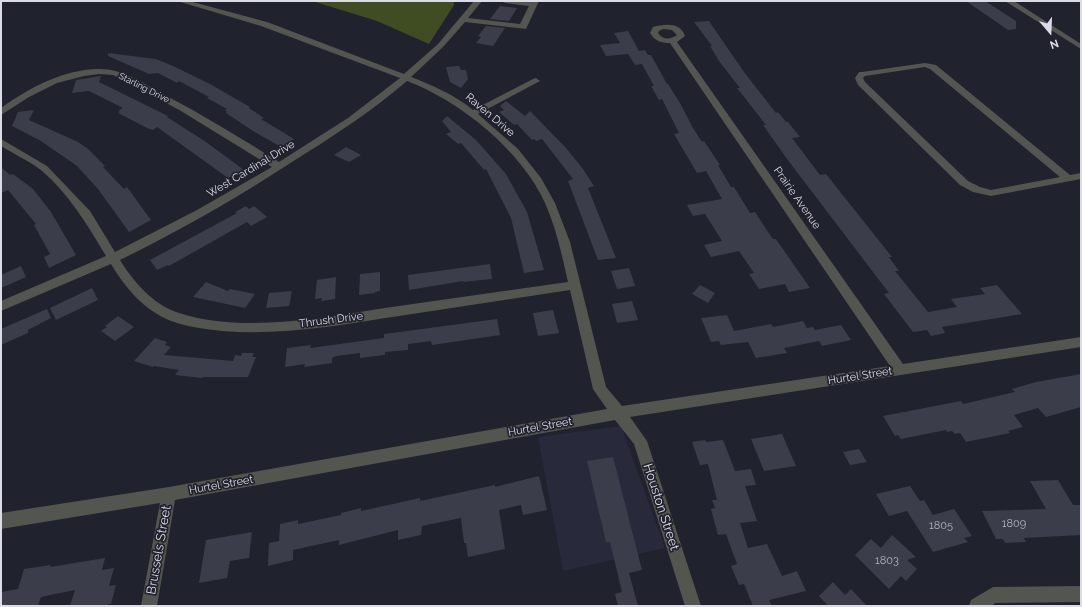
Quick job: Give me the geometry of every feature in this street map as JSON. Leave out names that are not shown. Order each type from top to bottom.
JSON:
[{"type":"street","name":"Raven Drive","points":[[181,1],[264,24],[425,86],[457,102],[473,113],[515,151],[537,180],[550,203],[575,285],[600,389],[619,413]]},
{"type":"street","name":"West Cardinal Drive","points":[[1,306],[112,258],[234,194],[279,167],[341,127],[424,63],[464,20],[478,1]]},
{"type":"street","points":[[464,20],[523,27],[535,2],[505,1]]},
{"type":"street","points":[[1009,1],[1081,48]]},
{"type":"street","name":"Prairie Avenue","points":[[672,40],[900,370]]},
{"type":"street","points":[[1068,178],[932,67],[925,65],[862,74],[859,78],[861,83],[964,183],[977,190],[991,192],[1081,176]]},
{"type":"street","name":"Starling Drive","points":[[1,112],[13,103],[49,84],[71,75],[94,72],[114,72],[200,117],[279,167]]},
{"type":"street","points":[[473,113],[536,81]]},
{"type":"street","points":[[1,142],[44,168],[71,196],[86,214],[112,258]]},
{"type":"street","name":"Thrush Drive","points":[[112,258],[127,281],[155,308],[175,317],[204,324],[238,327],[274,327],[318,323],[575,285]]},
{"type":"street","name":"Hurtel Street","points":[[1,521],[169,494],[619,413],[1081,342]]},
{"type":"street","name":"Houston Street","points":[[619,413],[640,441],[693,606]]},
{"type":"street","name":"Brussels Street","points":[[148,606],[169,494]]},
{"type":"street","points":[[977,606],[993,595],[1081,594]]},
{"type":"shaded area","points":[[621,426],[665,548],[563,571],[538,437]]},
{"type":"green space","points":[[312,1],[454,1],[454,5],[429,44],[377,21]]},
{"type":"building","points":[[966,1],[985,1],[1016,21],[1016,29],[1008,30]]},
{"type":"building","points":[[500,6],[517,8],[509,21],[490,19]]},
{"type":"building","points":[[709,21],[744,72],[776,113],[778,112],[786,122],[788,122],[800,137],[792,138],[820,175],[826,174],[892,257],[889,257],[899,271],[895,271],[928,312],[957,307],[951,299],[985,294],[980,288],[997,285],[1022,314],[942,327],[945,333],[931,336],[927,330],[913,332],[884,294],[889,293],[787,159],[763,125],[766,125],[737,88],[740,88],[719,61],[710,46],[712,46],[694,22]]},
{"type":"building","points":[[486,26],[505,28],[493,46],[476,43],[481,37],[478,36]]},
{"type":"building","points":[[628,31],[639,51],[645,50],[648,55],[651,55],[693,128],[702,142],[704,141],[720,165],[718,165],[731,187],[734,187],[750,213],[755,212],[770,235],[773,239],[776,239],[810,288],[789,292],[785,284],[759,289],[749,274],[754,273],[739,251],[711,257],[704,245],[722,241],[705,214],[693,216],[687,205],[722,199],[706,171],[697,173],[674,134],[679,133],[662,99],[659,100],[651,86],[654,86],[642,64],[635,65],[628,54],[606,56],[600,45],[620,43],[614,33]]},
{"type":"building","points":[[108,53],[156,59],[173,66],[210,84],[250,107],[249,108],[264,118],[261,119],[294,139],[281,147],[226,113],[227,112],[225,110],[227,109],[207,98],[209,97],[179,81],[177,83],[158,73],[149,74],[108,56]]},
{"type":"building","points":[[459,66],[461,70],[466,70],[468,79],[461,88],[450,82],[446,67]]},
{"type":"building","points":[[101,76],[99,82],[168,116],[167,117],[206,142],[244,170],[228,178],[157,127],[153,130],[149,129],[118,113],[120,112],[118,111],[123,108],[89,91],[72,93],[76,80]]},
{"type":"building","points":[[506,101],[525,116],[530,111],[566,148],[583,169],[594,186],[588,188],[616,258],[598,260],[568,181],[573,179],[542,139],[536,141],[534,139],[532,140],[517,124],[514,125],[499,112],[504,110],[500,106]]},
{"type":"building","points":[[34,110],[29,120],[78,142],[87,148],[105,166],[103,167],[124,189],[127,187],[151,220],[129,232],[98,189],[77,166],[41,141],[12,126],[18,112]]},
{"type":"building","points":[[447,116],[476,140],[506,174],[527,212],[544,270],[524,273],[511,218],[486,169],[484,170],[461,143],[458,144],[446,134],[451,132],[442,121]]},
{"type":"building","points":[[346,147],[361,155],[349,162],[334,155]]},
{"type":"building","points":[[1,167],[10,175],[13,174],[33,189],[51,212],[76,255],[49,268],[44,257],[50,254],[34,225],[36,224],[8,190],[1,193]]},
{"type":"building","points":[[246,206],[249,209],[254,206],[267,217],[251,226],[247,222],[169,266],[168,265],[157,270],[150,260],[237,213],[235,212]]},
{"type":"building","points":[[490,264],[492,279],[463,281],[409,290],[408,275]]},
{"type":"building","points":[[21,266],[26,277],[1,288],[1,275]]},
{"type":"building","points":[[629,268],[635,286],[617,289],[611,271]]},
{"type":"building","points":[[380,272],[380,291],[359,295],[360,274]]},
{"type":"building","points":[[336,277],[335,299],[321,301],[322,298],[315,299],[317,280]]},
{"type":"building","points":[[206,282],[228,291],[230,289],[255,294],[245,308],[193,297]]},
{"type":"building","points":[[700,285],[715,293],[708,303],[692,294]]},
{"type":"building","points":[[92,288],[98,300],[56,320],[50,308]]},
{"type":"building","points":[[292,291],[289,306],[266,308],[269,293]]},
{"type":"building","points":[[632,301],[638,320],[617,323],[612,304]]},
{"type":"building","points":[[47,309],[51,318],[28,330],[28,333],[1,345],[1,329]]},
{"type":"building","points":[[553,310],[559,333],[538,336],[533,313]]},
{"type":"building","points":[[727,315],[734,331],[771,324],[773,327],[803,321],[807,328],[813,327],[815,330],[841,325],[851,340],[822,346],[819,341],[784,348],[787,353],[756,358],[748,342],[721,345],[719,341],[711,342],[701,318]]},
{"type":"building","points":[[118,316],[134,327],[115,341],[101,331]]},
{"type":"building","points":[[497,319],[500,335],[432,345],[431,341],[408,344],[408,350],[385,352],[385,355],[360,358],[360,353],[336,356],[332,358],[332,363],[304,367],[305,364],[285,367],[287,348],[311,345],[310,348],[384,338],[384,334]]},
{"type":"building","points":[[155,338],[167,342],[165,345],[171,347],[164,355],[233,361],[235,355],[241,356],[242,353],[254,353],[252,357],[256,357],[248,377],[202,378],[175,375],[179,370],[153,367],[134,361]]},
{"type":"building","points":[[1081,374],[1081,407],[1046,417],[1038,408],[1014,415],[1023,427],[1008,431],[1010,433],[966,442],[960,433],[955,434],[952,431],[947,432],[946,430],[901,439],[898,435],[895,436],[883,416],[961,401],[963,404],[1015,392],[1012,389],[1036,382]]},
{"type":"building","points":[[782,434],[796,466],[764,471],[751,439]]},
{"type":"building","points":[[705,440],[706,442],[723,440],[735,471],[751,469],[756,485],[745,486],[757,521],[740,523],[748,548],[767,544],[782,576],[797,571],[806,591],[769,600],[772,606],[753,606],[744,584],[739,585],[731,566],[737,564],[726,534],[718,535],[711,509],[715,508],[712,500],[717,500],[708,464],[700,465],[692,442]]},
{"type":"building","points":[[859,449],[867,462],[850,465],[843,452]]},
{"type":"building","points":[[613,457],[642,570],[629,573],[638,606],[618,606],[615,594],[622,592],[610,542],[606,542],[587,461]]},
{"type":"building","points":[[539,476],[547,510],[523,515],[521,505],[499,510],[505,549],[468,557],[466,543],[464,543],[461,518],[422,526],[421,535],[398,540],[398,530],[339,545],[339,540],[293,550],[293,560],[268,566],[269,543],[279,541],[280,524],[298,520],[298,524],[341,515],[341,513],[361,508],[361,511],[420,498],[420,501],[495,485],[495,487]]},
{"type":"building","points":[[1058,480],[1073,505],[1081,505],[1081,535],[1024,538],[1026,542],[1005,543],[1003,539],[996,539],[982,511],[1046,509],[1030,481]]},
{"type":"building","points":[[910,486],[920,501],[924,500],[933,515],[954,509],[972,536],[964,538],[968,542],[933,552],[907,511],[889,516],[876,494]]},
{"type":"building","points":[[252,532],[249,558],[230,561],[227,578],[199,583],[206,540]]},
{"type":"building","points":[[892,535],[916,557],[907,560],[917,569],[906,581],[901,576],[889,589],[855,555],[871,539],[881,548]]},
{"type":"building","points":[[105,558],[102,570],[114,568],[109,586],[116,585],[111,604],[101,606],[70,606],[75,590],[41,597],[38,606],[1,606],[1,592],[18,589],[24,569],[51,565],[50,567]]},
{"type":"building","points":[[833,582],[845,595],[851,589],[867,606],[828,606],[819,596]]}]
